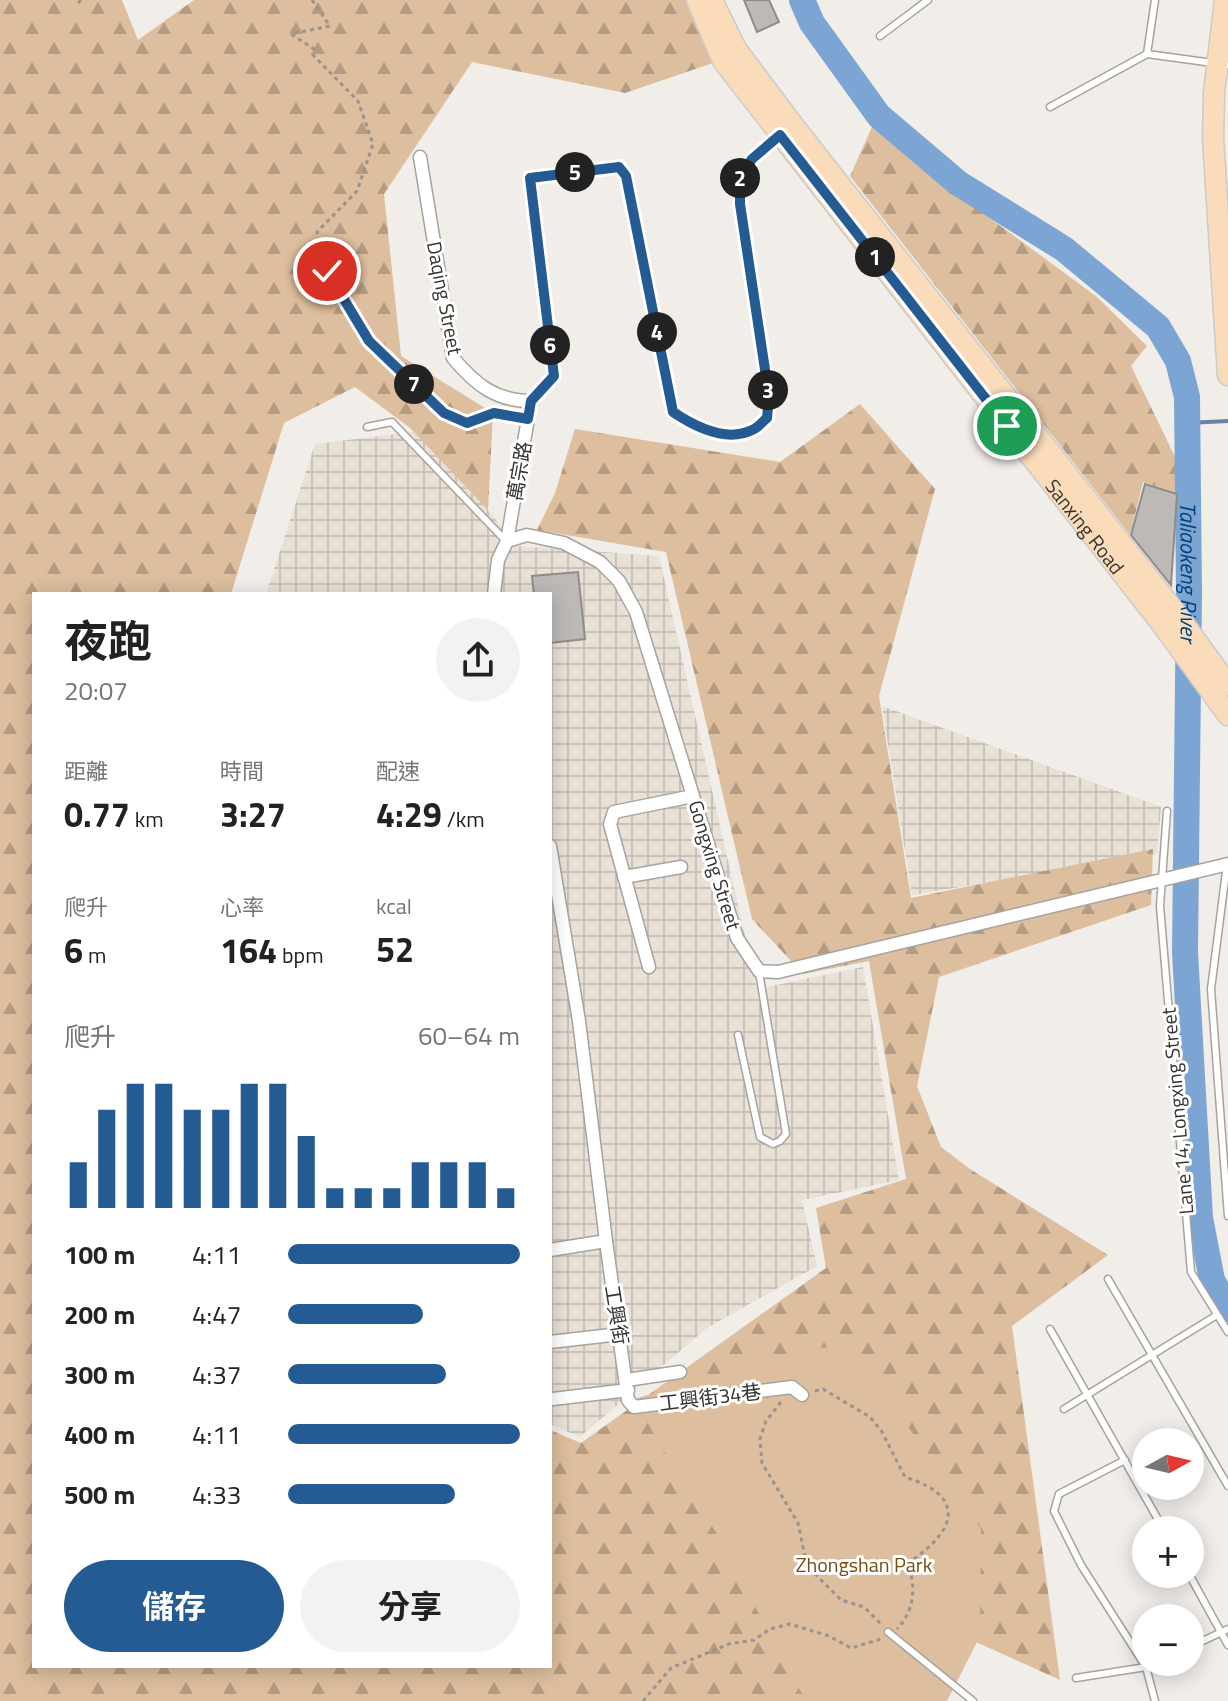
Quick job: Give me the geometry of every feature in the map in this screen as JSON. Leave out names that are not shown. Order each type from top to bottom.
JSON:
[{"type":"main road","name":"Sanxing Road","points":[[697,0],[723,61],[786,130],[1226,694]]},
{"type":"main road","name":"Sanxing Road","points":[[712,0],[736,49],[786,130]]},
{"type":"main road","points":[[1225,0],[1221,113],[1228,375]]},
{"type":"street","points":[[531,401],[554,376],[530,178],[619,167],[626,176],[673,412],[698,429],[730,434],[752,431],[767,418],[769,396],[740,204],[740,178],[752,159],[786,130]]},
{"type":"street","name":"Daqing Street","points":[[420,157],[453,358],[471,379],[510,401],[531,401]]},
{"type":"street","name":"萬宗路","points":[[507,541],[531,401]]},
{"type":"street","name":"Gongxing Street","points":[[507,541],[527,535],[564,543],[600,562],[619,581],[636,612],[737,938],[759,971]]},
{"type":"street","points":[[494,592],[498,560],[507,541]]},
{"type":"street","points":[[649,967],[610,824],[614,812],[693,796]]},
{"type":"street","points":[[552,858],[579,1021],[606,1241],[552,1250]]},
{"type":"street","points":[[759,971],[778,972],[1227,864]]},
{"type":"street","points":[[624,877],[681,867]]},
{"type":"street","name":"工興街","points":[[606,1241],[628,1385]]},
{"type":"street","points":[[552,1342],[620,1334]]},
{"type":"street","points":[[553,1399],[680,1372]]},
{"type":"street","name":"工興街34巷","points":[[628,1385],[628,1400],[634,1407],[792,1387],[802,1395]]},
{"type":"lane","points":[[880,36],[928,0]]},
{"type":"lane","points":[[1147,54],[1155,0]]},
{"type":"lane","points":[[1050,107],[1147,54],[1223,64]]},
{"type":"lane","points":[[367,427],[392,422],[507,541]]},
{"type":"lane","name":"Lane 14, Longxing Street","points":[[1167,811],[1160,906],[1191,1272],[1228,1332]]},
{"type":"lane","points":[[1227,864],[1211,989],[1228,1216]]},
{"type":"lane","points":[[738,1035],[760,1137],[773,1144],[786,1134],[759,971]]},
{"type":"lane","points":[[1108,1279],[1228,1486]]},
{"type":"lane","points":[[1064,1409],[1217,1315]]},
{"type":"lane","points":[[1050,1329],[1156,1516]]},
{"type":"lane","points":[[1125,1460],[1059,1494],[1054,1511],[1081,1565],[1132,1645]]},
{"type":"lane","points":[[1198,1588],[1225,1631],[1228,1645]]},
{"type":"lane","points":[[1204,1641],[1225,1631]]},
{"type":"lane","points":[[890,1633],[973,1701]]},
{"type":"lane","points":[[1076,1678],[1132,1669]]},
{"type":"lane","points":[[1148,1676],[1155,1701]]},
{"type":"path","points":[[312,0],[330,26],[291,34],[314,49],[313,55],[358,101],[373,144],[357,191],[317,232],[327,274],[369,341],[444,413],[467,423],[494,413],[528,419]]},
{"type":"path","points":[[643,1701],[671,1668],[729,1644],[754,1640],[770,1629],[790,1624],[829,1636],[851,1648],[890,1633],[907,1618],[914,1580],[908,1563],[927,1551],[945,1528],[950,1516],[949,1509],[938,1494],[922,1482],[905,1477],[882,1432],[870,1417],[823,1389],[782,1402],[766,1421],[760,1439],[762,1463],[798,1523],[807,1566],[841,1600],[864,1607],[890,1633]]},
{"type":"shaded area","points":[[421,431],[518,546],[659,556],[757,989],[863,967],[899,1180],[802,1200],[817,1266],[707,1328],[580,1437],[552,1425],[552,592],[267,592],[315,444]]},
{"type":"shaded area","points":[[882,706],[1161,807],[1157,854],[912,895]]},
{"type":"green space","points":[[0,0],[122,0],[138,40],[194,0],[693,0],[713,63],[625,93],[472,62],[384,194],[401,356],[493,413],[488,510],[410,428],[355,387],[284,423],[232,592],[32,592],[32,1668],[552,1668],[552,1431],[581,1443],[826,1268],[816,1208],[906,1179],[869,961],[803,974],[752,919],[666,552],[537,530],[555,493],[575,429],[780,462],[860,404],[935,489],[879,696],[911,898],[1153,849],[1151,905],[939,977],[917,1086],[941,1147],[970,1169],[1108,1255],[1012,1326],[1060,1680],[868,1593],[906,1701],[0,1701]]},
{"type":"green space","points":[[872,127],[1097,297],[1147,346],[1131,366],[1178,463],[1178,493],[1143,482],[1130,535],[850,176]]},
{"type":"green space","name":"Zhongshan Park","points":[[832,1347],[855,1373],[880,1388],[981,1528],[980,1636],[947,1701],[807,1701],[721,1540],[670,1462],[634,1399],[799,1350]]},
{"type":"building","points":[[744,0],[769,0],[779,22],[757,32]]},
{"type":"building","points":[[1145,484],[1177,494],[1171,585],[1131,535]]},
{"type":"building","points":[[578,572],[585,639],[552,643],[552,592],[534,592],[532,576]]},
{"type":"waterway","name":"Taliaokeng River","points":[[802,0],[812,23],[879,116],[958,183],[1064,249],[1158,327],[1178,361],[1187,397],[1189,593],[1185,952],[1200,1218],[1212,1280],[1228,1309]]},
{"type":"waterway","points":[[1187,423],[1228,421]]},
{"type":"route","points":[[327,271],[369,341],[444,413],[467,423],[494,413],[528,419],[531,401],[554,376],[530,178],[619,167],[626,176],[673,412],[698,429],[730,434],[752,431],[767,418],[769,396],[740,204],[740,178],[752,159],[780,135],[1007,426]]}]
